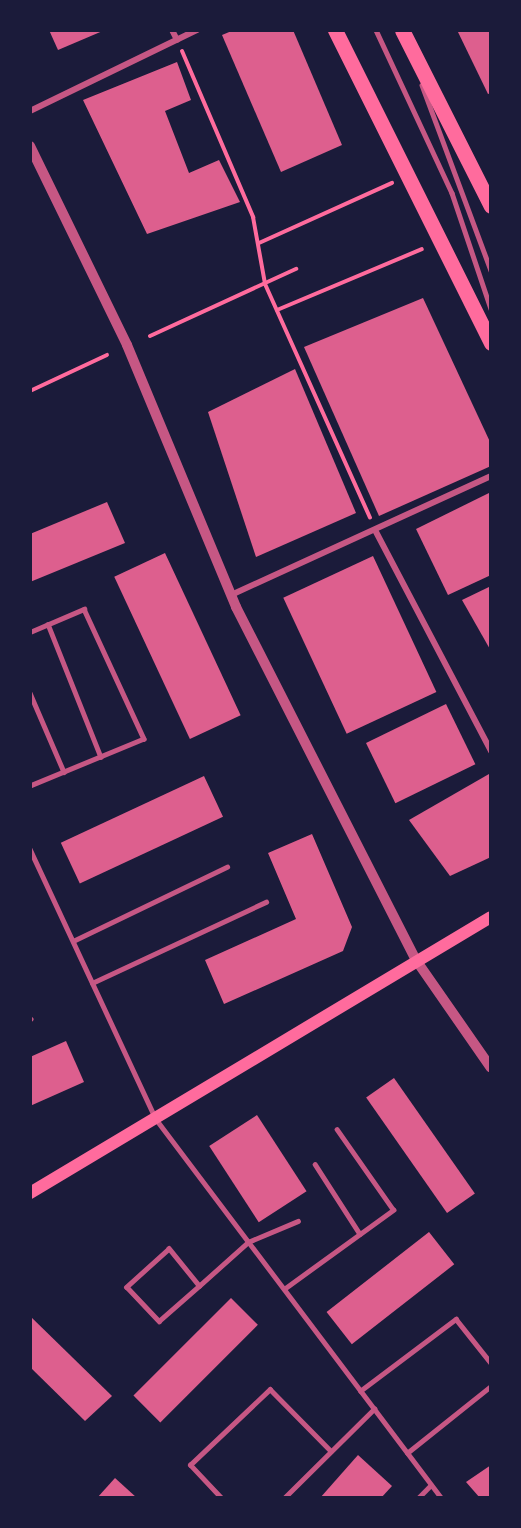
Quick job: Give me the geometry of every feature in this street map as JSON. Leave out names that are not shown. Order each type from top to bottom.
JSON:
[{"type":"main road","points":[[336,30],[491,343]]},
{"type":"main road","points":[[403,32],[491,206]]},
{"type":"main road","points":[[30,1192],[156,1119],[416,960],[491,917]]},
{"type":"street","points":[[172,30],[177,40]]},
{"type":"street","points":[[30,111],[197,30]]},
{"type":"street","points":[[30,146],[127,345],[231,595],[416,960],[491,1068]]},
{"type":"street","points":[[231,595],[491,476]]},
{"type":"street","points":[[375,530],[491,751]]},
{"type":"lane","points":[[376,30],[452,193],[491,309]]},
{"type":"lane","points":[[403,32],[491,271]]},
{"type":"lane","points":[[30,632],[84,609],[144,739],[30,786]]},
{"type":"lane","points":[[48,624],[101,757]]},
{"type":"lane","points":[[30,693],[64,772]]},
{"type":"lane","points":[[30,849],[156,1119],[442,1498]]},
{"type":"lane","points":[[30,870],[38,867]]},
{"type":"lane","points":[[73,941],[227,867]]},
{"type":"lane","points":[[92,984],[266,902]]},
{"type":"lane","points":[[284,1289],[393,1210],[337,1130]]},
{"type":"lane","points":[[315,1164],[360,1234]]},
{"type":"lane","points":[[199,1286],[169,1249],[127,1287],[159,1321],[199,1286],[248,1242],[298,1221]]},
{"type":"lane","points":[[360,1391],[456,1319],[491,1363]]},
{"type":"lane","points":[[407,1453],[491,1386]]},
{"type":"lane","points":[[221,1498],[190,1466],[270,1389],[331,1451]]},
{"type":"lane","points":[[284,1498],[374,1409]]},
{"type":"lane","points":[[418,1498],[431,1485]]},
{"type":"path","points":[[177,40],[253,217],[266,284],[375,530]]},
{"type":"path","points":[[259,243],[394,182]]},
{"type":"path","points":[[277,309],[422,249]]},
{"type":"path","points":[[150,336],[296,269]]},
{"type":"path","points":[[30,391],[107,355]]},
{"type":"building","points":[[49,30],[105,30],[58,50]]},
{"type":"building","points":[[234,30],[293,30],[342,145],[281,172],[222,35]]},
{"type":"building","points":[[457,30],[491,30],[491,93],[488,94]]},
{"type":"building","points":[[177,62],[191,100],[165,111],[189,173],[219,160],[240,202],[147,234],[83,100]]},
{"type":"building","points":[[423,298],[491,444],[491,466],[379,516],[304,347]]},
{"type":"building","points":[[295,369],[356,513],[256,557],[208,412]]},
{"type":"building","points":[[491,492],[491,575],[448,595],[416,529]]},
{"type":"building","points":[[107,502],[125,543],[30,582],[30,534]]},
{"type":"building","points":[[165,553],[241,715],[190,739],[114,577]]},
{"type":"building","points":[[373,556],[436,692],[347,734],[283,598]]},
{"type":"building","points":[[491,586],[491,651],[462,600]]},
{"type":"building","points":[[446,704],[475,764],[395,803],[366,743]]},
{"type":"building","points":[[489,774],[491,857],[450,876],[409,820]]},
{"type":"building","points":[[204,776],[223,817],[80,884],[61,843]]},
{"type":"building","points":[[312,834],[352,927],[343,951],[224,1004],[205,960],[296,919],[268,853]]},
{"type":"building","points":[[66,1041],[84,1082],[30,1106],[30,1057]]},
{"type":"building","points":[[394,1078],[475,1194],[447,1213],[366,1098]]},
{"type":"building","points":[[257,1115],[307,1191],[259,1222],[209,1146]]},
{"type":"building","points":[[429,1232],[454,1264],[352,1344],[327,1312]]},
{"type":"building","points":[[231,1298],[258,1325],[160,1422],[133,1396]]},
{"type":"building","points":[[30,1316],[112,1396],[85,1421],[30,1367]]},
{"type":"building","points":[[358,1455],[392,1486],[381,1498],[320,1498]]},
{"type":"building","points":[[491,1465],[491,1498],[480,1498],[466,1482]]},
{"type":"building","points":[[115,1478],[137,1498],[97,1498]]}]
